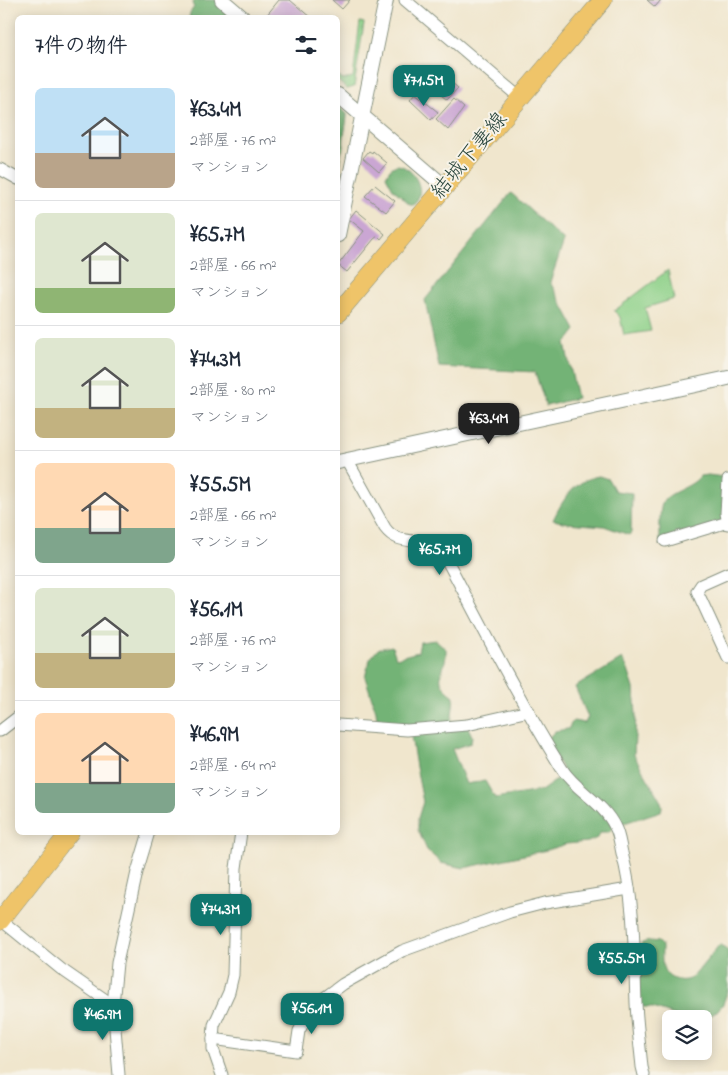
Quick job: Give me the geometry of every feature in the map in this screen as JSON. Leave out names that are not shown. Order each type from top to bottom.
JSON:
[{"type":"main road","name":"結城下妻線","points":[[340,311],[603,0]]},
{"type":"main road","points":[[3,913],[68,835]]},
{"type":"street","points":[[222,0],[240,15]]},
{"type":"street","points":[[340,225],[386,0]]},
{"type":"street","points":[[405,0],[519,97]]},
{"type":"street","points":[[340,98],[444,186]]},
{"type":"street","points":[[0,168],[15,177]]},
{"type":"street","points":[[644,1075],[636,1006],[633,921],[626,868],[615,826],[594,799],[576,786],[563,771],[441,552],[428,544],[397,539],[392,536],[342,461],[728,378]]},
{"type":"street","points":[[665,541],[728,523],[728,480]]},
{"type":"street","points":[[728,573],[700,584],[697,591],[728,658]]},
{"type":"street","points":[[340,725],[407,730],[467,725],[529,711]]},
{"type":"street","points":[[0,731],[15,719]]},
{"type":"street","points":[[119,1075],[113,1005],[117,963],[137,872],[148,835]]},
{"type":"street","points":[[222,1075],[213,1049],[214,1025],[229,992],[233,975],[236,868],[241,835]]},
{"type":"street","points":[[213,1039],[296,1051],[300,1030],[312,1007],[343,984],[402,951],[510,912],[545,903],[629,889]]},
{"type":"street","points":[[3,913],[61,969],[113,1005]]},
{"type":"green space","points":[[196,0],[218,0],[238,15],[190,15],[194,7],[193,2]]},
{"type":"green space","points":[[360,22],[364,23],[354,87],[347,89],[340,83],[340,78],[343,80],[353,77]]},
{"type":"green space","points":[[340,108],[347,114],[340,159]]},
{"type":"green space","points":[[396,165],[408,170],[417,180],[419,187],[418,199],[413,204],[410,204],[393,189],[386,176],[390,169]]},
{"type":"green space","points":[[511,193],[564,241],[550,282],[576,330],[565,344],[577,398],[546,406],[535,372],[439,367],[425,300]]},
{"type":"green space","points":[[668,270],[674,299],[645,308],[651,331],[624,335],[620,317],[614,311]]},
{"type":"green space","points":[[599,476],[608,479],[615,491],[632,493],[631,533],[629,535],[604,526],[553,520],[561,505],[577,486]]},
{"type":"green space","points":[[700,476],[724,477],[725,521],[660,541],[660,512],[664,500],[691,484]]},
{"type":"green space","points":[[436,640],[446,649],[441,680],[442,685],[454,696],[451,726],[467,725],[472,736],[471,743],[452,749],[466,784],[485,781],[495,798],[541,791],[565,774],[546,740],[555,731],[568,729],[573,721],[585,723],[588,717],[575,687],[622,659],[627,667],[634,688],[636,715],[634,755],[661,802],[661,811],[615,826],[609,832],[601,832],[597,838],[588,842],[566,844],[464,868],[441,863],[427,850],[418,830],[418,818],[423,802],[410,730],[378,728],[376,711],[365,677],[370,659],[378,649],[392,646],[396,658],[418,652],[420,642]]},
{"type":"green space","points":[[658,942],[662,946],[663,967],[668,975],[675,980],[693,977],[720,944],[728,950],[728,990],[723,1004],[712,1015],[712,1010],[662,1011],[636,1006],[639,947],[642,943]]},
{"type":"building","points":[[279,0],[290,0],[308,15],[267,15]]},
{"type":"building","points":[[332,0],[350,0],[342,9]]},
{"type":"building","points":[[647,0],[661,0],[655,7]]},
{"type":"building","points":[[451,82],[458,88],[447,100],[440,94]]},
{"type":"building","points":[[415,94],[438,112],[431,120],[410,100]]},
{"type":"building","points":[[454,99],[464,108],[448,130],[436,119]]},
{"type":"building","points":[[369,151],[372,153],[373,151],[387,163],[379,172],[363,158]]},
{"type":"building","points":[[375,185],[395,201],[386,212],[365,196]]},
{"type":"building","points":[[356,210],[385,234],[381,239],[378,236],[374,239],[347,272],[340,267],[340,262],[364,231],[349,219]]}]
